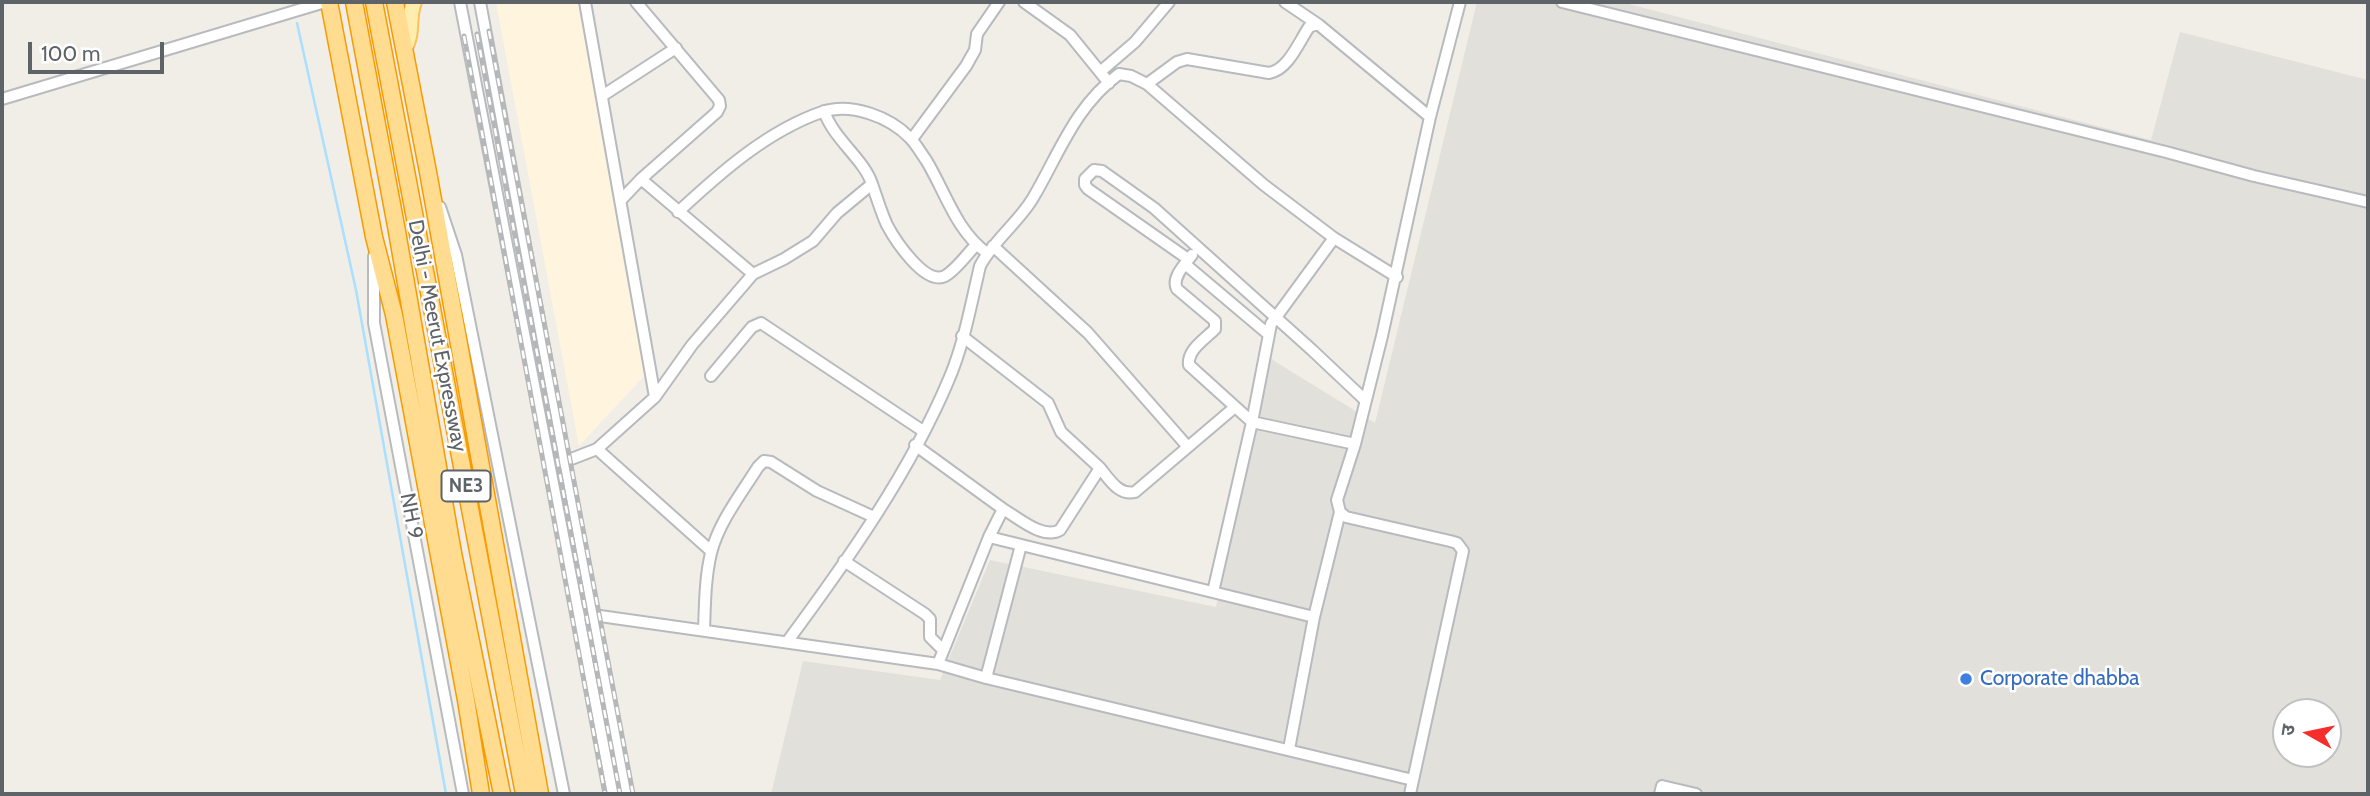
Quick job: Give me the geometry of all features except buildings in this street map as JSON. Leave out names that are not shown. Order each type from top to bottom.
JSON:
[{"type":"highway","points":[[327,2],[374,237],[394,315],[481,794]]},
{"type":"highway","name":"Delhi - Meerut Expressway","points":[[354,2],[453,553],[502,794]]},
{"type":"highway","name":"Delhi - Meerut Expressway","points":[[374,2],[524,794]]},
{"type":"highway","points":[[395,2],[541,794]]},
{"type":"main road","points":[[404,50],[410,39],[410,13],[414,2]]},
{"type":"street","points":[[2,99],[310,4],[327,2]]},
{"type":"street","points":[[460,2],[613,794]]},
{"type":"street","points":[[480,2],[627,794]]},
{"type":"street","points":[[585,2],[655,397]]},
{"type":"street","points":[[621,200],[720,108],[719,100],[636,2]]},
{"type":"street","points":[[912,139],[966,66],[975,50],[977,34],[999,2]]},
{"type":"street","points":[[1024,2],[1070,35],[1110,83]]},
{"type":"street","points":[[1100,72],[1135,43],[1169,2]]},
{"type":"street","points":[[1285,2],[1319,25],[1430,117]]},
{"type":"street","points":[[1289,749],[1314,617],[1340,512],[1337,500],[1355,444],[1397,277],[1430,117],[1460,2]]},
{"type":"street","points":[[1562,2],[2153,148],[2254,176],[2368,202]]},
{"type":"street","points":[[1147,84],[1177,62],[1187,59],[1276,72],[1287,61],[1309,27],[1319,25]]},
{"type":"street","points":[[602,96],[676,48]]},
{"type":"street","points":[[787,642],[874,517],[923,431],[950,377],[980,266],[990,249],[1014,224],[1032,199],[1077,115],[1119,75],[1125,74],[1147,84],[1264,185],[1334,237],[1397,277]]},
{"type":"street","points":[[678,212],[746,152],[773,136],[824,111],[849,109],[873,114],[912,139],[976,245],[990,249],[1088,333],[1188,447]]},
{"type":"street","points":[[824,111],[838,138],[869,174],[887,225],[905,253],[927,274],[937,278],[946,275],[976,245]]},
{"type":"street","points":[[1268,334],[1187,261],[1088,189],[1085,185],[1086,179],[1094,170],[1109,174],[1154,208],[1365,400]]},
{"type":"street","points":[[428,172],[456,255],[564,794]]},
{"type":"street","points":[[641,179],[753,274]]},
{"type":"street","points":[[550,466],[597,449],[655,397],[692,345],[753,274],[813,241],[837,213],[872,184]]},
{"type":"street","name":"NH 9","points":[[374,237],[374,323],[463,794]]},
{"type":"street","points":[[1213,592],[1252,422],[1268,334],[1276,317],[1334,237]]},
{"type":"street","points":[[1197,247],[1174,285],[1216,321],[1217,325],[1190,353],[1189,365],[1252,422],[1355,444]]},
{"type":"street","points":[[711,376],[752,327],[761,323],[923,431]]},
{"type":"street","points":[[962,336],[1048,403],[1061,432],[1121,491],[1128,494],[1135,492],[1235,407]]},
{"type":"street","points":[[915,445],[1003,509],[1044,533],[1053,534],[1060,530],[1100,468]]},
{"type":"street","points":[[597,449],[711,551]]},
{"type":"street","points":[[704,629],[711,551],[723,523],[764,461],[771,462],[845,506],[874,517]]},
{"type":"street","points":[[938,664],[1003,509]]},
{"type":"street","points":[[1340,512],[1353,520],[1457,543],[1463,551],[1410,794]]},
{"type":"street","points":[[989,537],[1314,617]]},
{"type":"street","points":[[986,678],[1021,545]]},
{"type":"street","points":[[844,561],[925,614],[930,619],[930,637],[943,650]]},
{"type":"street","points":[[579,612],[938,664],[986,678],[1413,780]]},
{"type":"street","points":[[1661,790],[1696,794]]},
{"type":"shaded area","points":[[496,2],[578,2],[645,375],[579,446]]},
{"type":"shaded area","points":[[1477,2],[1621,2],[2151,140],[2180,32],[2368,80],[2368,794],[771,794],[803,661],[940,680],[990,560],[1216,607],[1271,359],[1375,423]]},
{"type":"waterway","points":[[297,23],[356,290],[446,794]]},
{"type":"railway","points":[[489,31],[633,794]]},
{"type":"railway","points":[[477,34],[620,794]]},
{"type":"railway","points":[[464,36],[605,794]]},
{"type":"place","name":"Corporate dhabba","points":[[1966,679]]}]
